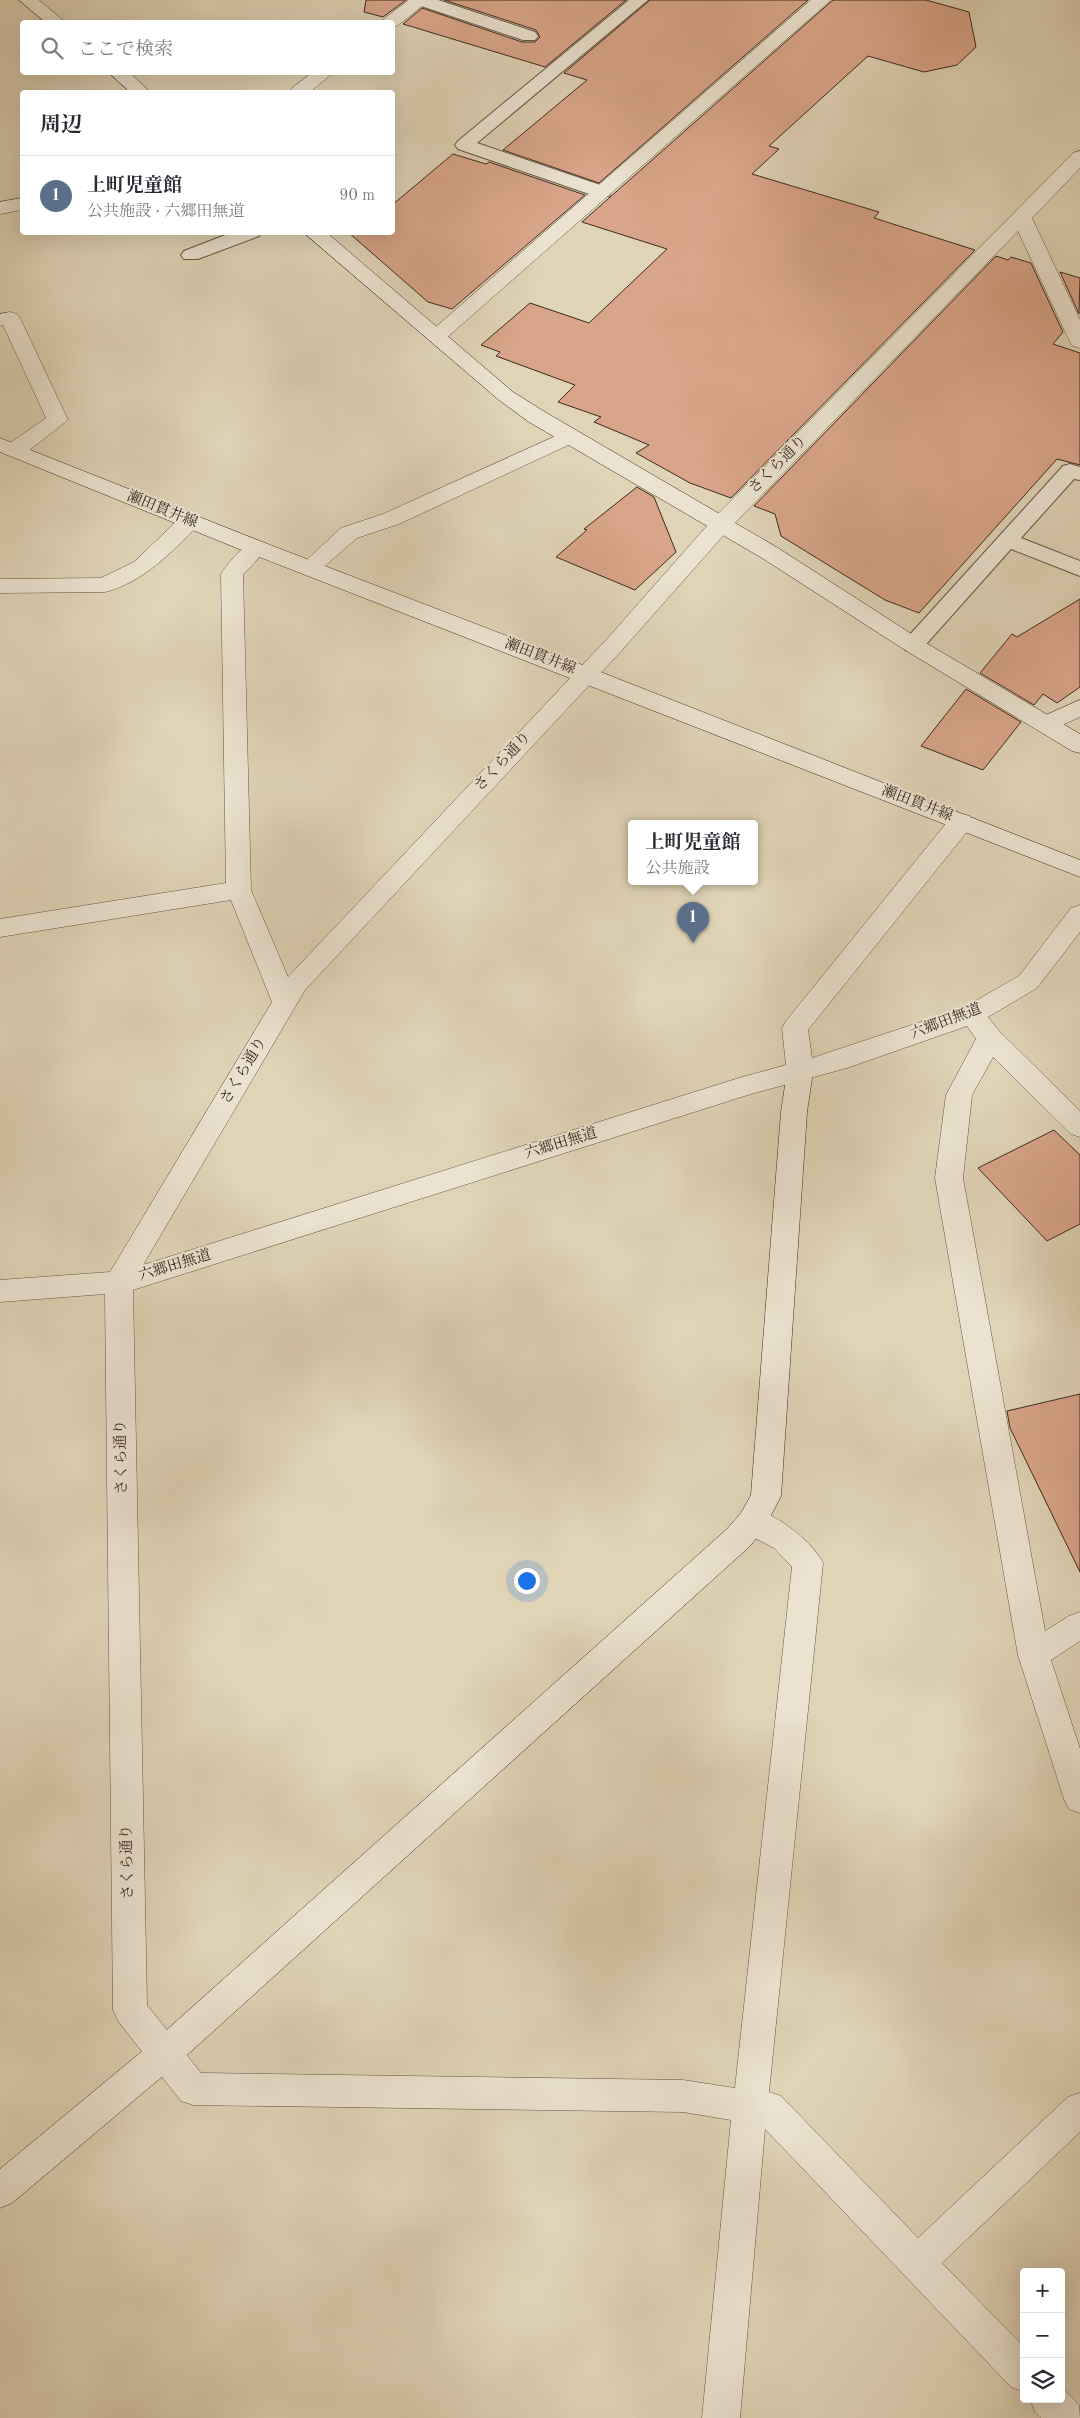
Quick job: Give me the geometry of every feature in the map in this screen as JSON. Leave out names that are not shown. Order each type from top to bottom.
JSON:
[{"type":"street","points":[[28,0],[53,20]]},
{"type":"street","points":[[394,20],[421,0]]},
{"type":"street","points":[[436,336],[822,0]]},
{"type":"street","points":[[121,75],[139,90]]},
{"type":"street","points":[[302,90],[321,75]]},
{"type":"street","name":"さくら通り","points":[[1020,2370],[770,2108],[750,2107],[683,2096],[193,2089],[164,2054],[130,2010],[119,1282],[296,984],[615,644],[721,524],[1080,157]]},
{"type":"street","points":[[0,208],[20,204]]},
{"type":"street","points":[[1022,218],[1080,342]]},
{"type":"street","points":[[317,235],[506,396],[569,436],[770,553],[913,645],[1080,745]]},
{"type":"street","points":[[0,320],[10,318],[57,420],[8,447]]},
{"type":"street","points":[[309,568],[349,534],[391,519],[569,436]]},
{"type":"street","name":"瀬田貫井線","points":[[8,447],[257,548],[1080,868]]},
{"type":"street","points":[[0,586],[105,585],[142,567],[190,521]]},
{"type":"street","points":[[257,548],[232,574],[239,890],[285,1002]]},
{"type":"street","points":[[1045,724],[1080,708]]},
{"type":"street","points":[[3,2182],[164,2054],[716,1558],[752,1522],[766,1496],[794,1112],[800,1072],[795,1028],[961,822]]},
{"type":"street","points":[[0,928],[239,890]]},
{"type":"street","name":"六郷田無道","points":[[0,1292],[119,1282],[146,1275],[748,1085],[846,1058],[972,1015],[1028,982],[1080,914]]},
{"type":"street","points":[[972,1015],[990,1038],[1080,1127]]},
{"type":"street","points":[[990,1038],[959,1095],[949,1178],[1034,1655],[1080,1798]]},
{"type":"street","points":[[721,2418],[750,2107],[808,1563],[786,1540],[752,1522]]},
{"type":"street","points":[[1034,1655],[1080,1625]]},
{"type":"street","points":[[918,2262],[1080,2109]]},
{"type":"street","points":[[1052,2403],[1066,2418]]},
{"type":"lane","points":[[421,0],[529,36]]},
{"type":"lane","points":[[602,192],[464,145],[639,0]]},
{"type":"lane","points":[[191,255],[244,235]]},
{"type":"lane","points":[[913,645],[1070,470],[1080,474]]},
{"type":"lane","points":[[1008,540],[1080,569]]},
{"type":"building","points":[[366,0],[406,0],[383,17],[364,12]]},
{"type":"building","points":[[444,0],[626,0],[545,67],[403,24],[422,8],[522,42],[535,42],[540,37],[536,30]]},
{"type":"building","points":[[650,0],[808,0],[599,183],[503,150],[587,80],[564,73]]},
{"type":"building","points":[[833,0],[926,0],[969,12],[976,47],[957,65],[924,72],[868,56],[769,146],[779,149],[752,174],[879,212],[874,218],[975,250],[731,498],[690,483],[636,453],[649,445],[594,422],[601,417],[558,402],[575,385],[496,356],[500,352],[481,345],[530,303],[589,323],[667,249],[582,222]]},
{"type":"building","points":[[453,154],[486,164],[489,162],[585,195],[452,309],[428,302],[351,235],[395,235],[395,202]]},
{"type":"building","points":[[996,256],[1008,260],[1011,257],[1031,263],[1063,332],[1053,344],[1080,353],[1080,465],[1057,459],[919,613],[885,600],[781,536],[775,514],[754,506]]},
{"type":"building","points":[[1060,272],[1080,278],[1079,314]]},
{"type":"building","points":[[637,487],[654,497],[676,552],[635,590],[556,557],[587,530],[584,529]]},
{"type":"building","points":[[1080,599],[1080,687],[1057,703],[1043,694],[1034,705],[980,673],[1012,634],[1017,637]]},
{"type":"building","points":[[966,689],[1021,722],[983,770],[921,746]]},
{"type":"building","points":[[1054,1130],[1080,1155],[1080,1224],[1047,1241],[978,1168]]},
{"type":"building","points":[[1080,1394],[1080,1572],[1010,1428],[1007,1411]]},
{"type":"place","name":"上町児童館","points":[[693,943]]}]
